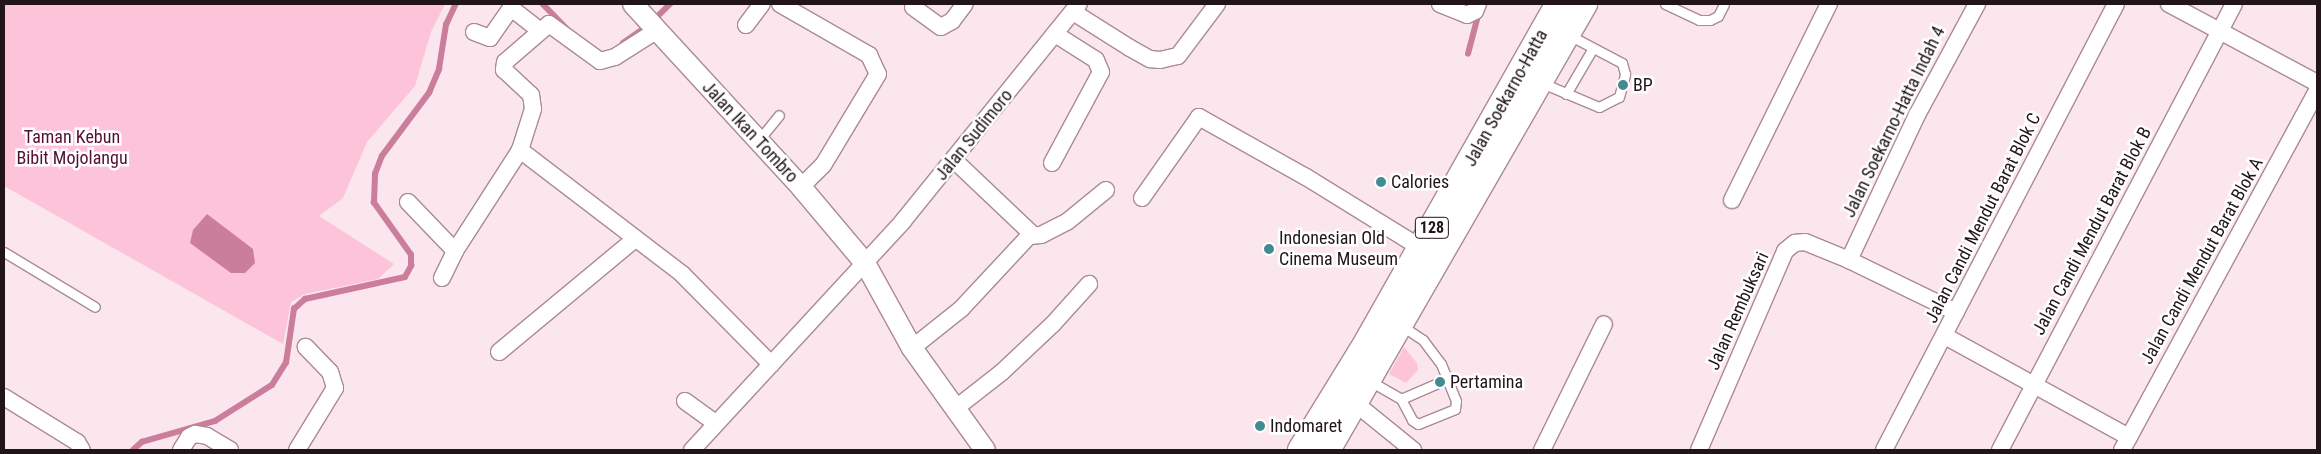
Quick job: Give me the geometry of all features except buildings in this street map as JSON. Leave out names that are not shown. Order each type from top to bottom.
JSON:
[{"type":"main road","name":"Jalan Soekarno-Hatta","points":[[1327,450],[1401,325],[1584,4]]},
{"type":"main road","name":"Jalan Soekarno-Hatta","points":[[1301,450],[1421,248],[1553,6]]},
{"type":"street","name":"Jalan Ikan Tombro","points":[[633,4],[801,187],[864,263]]},
{"type":"street","points":[[746,25],[762,4]]},
{"type":"street","points":[[780,4],[869,55],[878,74],[823,165],[801,187]]},
{"type":"street","points":[[913,7],[941,27],[952,21],[965,4]]},
{"type":"street","points":[[1076,8],[1130,48],[1160,60],[1178,56],[1217,4]]},
{"type":"street","points":[[1440,4],[1467,15],[1475,11],[1478,4]]},
{"type":"street","points":[[1732,200],[1829,4]]},
{"type":"street","name":"Jalan Soekarno-Hatta Indah 4","points":[[1849,260],[1917,115],[1976,4]]},
{"type":"street","name":"Jalan Candi Mendut Barat Blok C","points":[[1884,450],[1945,336],[2116,4]]},
{"type":"street","points":[[2169,4],[2317,83]]},
{"type":"street","name":"Jalan Candi Mendut Barat Blok B","points":[[2000,450],[2234,4]]},
{"type":"street","points":[[474,32],[490,38],[511,8],[540,31]]},
{"type":"street","name":"Jalan Sudimoro","points":[[692,450],[864,263],[954,160],[1076,8]]},
{"type":"street","points":[[442,278],[455,251],[520,150],[534,102],[503,66],[540,31],[552,24],[565,38],[600,61],[615,57],[656,31]]},
{"type":"street","points":[[1052,163],[1101,72],[1096,60],[1055,34]]},
{"type":"street","name":"Jalan Candi Mendut Barat Blok A","points":[[2125,444],[2317,91]]},
{"type":"street","points":[[1142,198],[1199,117],[1306,177],[1421,248]]},
{"type":"street","points":[[520,150],[676,270],[771,364]]},
{"type":"street","points":[[954,160],[1033,235],[1041,235],[1068,221],[1106,190]]},
{"type":"street","points":[[408,202],[455,251]]},
{"type":"street","points":[[912,348],[961,309],[1033,235]]},
{"type":"street","points":[[499,352],[635,239]]},
{"type":"street","name":"Jalan Rembuksari","points":[[1699,450],[1785,251],[1795,243],[1806,242],[1849,260],[1956,312]]},
{"type":"street","points":[[864,263],[912,348],[985,450]]},
{"type":"street","points":[[956,408],[1002,372],[1053,324],[1089,284]]},
{"type":"street","points":[[1542,450],[1604,324]]},
{"type":"street","points":[[1945,336],[2034,385],[2125,444]]},
{"type":"street","points":[[297,450],[335,388],[330,372],[306,347]]},
{"type":"street","points":[[4,397],[77,442],[82,450]]},
{"type":"street","points":[[685,401],[715,423]]},
{"type":"street","points":[[1355,403],[1413,450]]},
{"type":"street","points":[[181,450],[189,437],[196,434],[207,436],[230,450]]},
{"type":"lane","points":[[1664,4],[1699,20],[1710,20],[1718,16],[1724,4]]},
{"type":"lane","points":[[1539,81],[1599,108],[1619,97],[1626,74],[1622,63],[1567,34]]},
{"type":"lane","points":[[1566,94],[1593,48]]},
{"type":"lane","points":[[758,141],[779,116]]},
{"type":"lane","points":[[4,252],[95,307]]},
{"type":"lane","points":[[1369,380],[1401,399],[1412,420],[1418,424],[1455,409],[1456,401],[1441,364],[1423,340],[1401,325]]},
{"type":"lane","points":[[1401,399],[1447,379]]},
{"type":"green space","name":"Taman Kebun Bibit Mojolangu","points":[[4,4],[445,4],[431,32],[415,86],[367,142],[343,198],[319,216],[394,264],[378,279],[305,294],[291,302],[283,344],[4,186]]},
{"type":"green space","points":[[1404,347],[1417,363],[1418,370],[1406,383],[1389,374]]},
{"type":"shaded area","points":[[207,214],[253,249],[255,263],[245,273],[231,273],[190,243],[193,230]]},
{"type":"waterway","points":[[133,450],[142,442],[215,421],[272,385],[286,363],[294,309],[305,299],[405,277],[411,266],[411,255],[374,203],[375,174],[382,156],[429,93],[439,69],[446,25],[456,4]]},
{"type":"waterway","points":[[543,4],[569,31]]},
{"type":"waterway","points":[[654,20],[670,4]]},
{"type":"waterway","points":[[1468,54],[1479,12]]},
{"type":"waterway","points":[[623,43],[640,31]]},
{"type":"place","name":"BP","points":[[1623,85]]},
{"type":"place","name":"Calories","points":[[1381,182]]},
{"type":"place","name":"Indonesian Old Cinema Museum","points":[[1269,249]]},
{"type":"place","name":"Pertamina","points":[[1440,382]]},
{"type":"place","name":"Indomaret","points":[[1260,426]]}]
